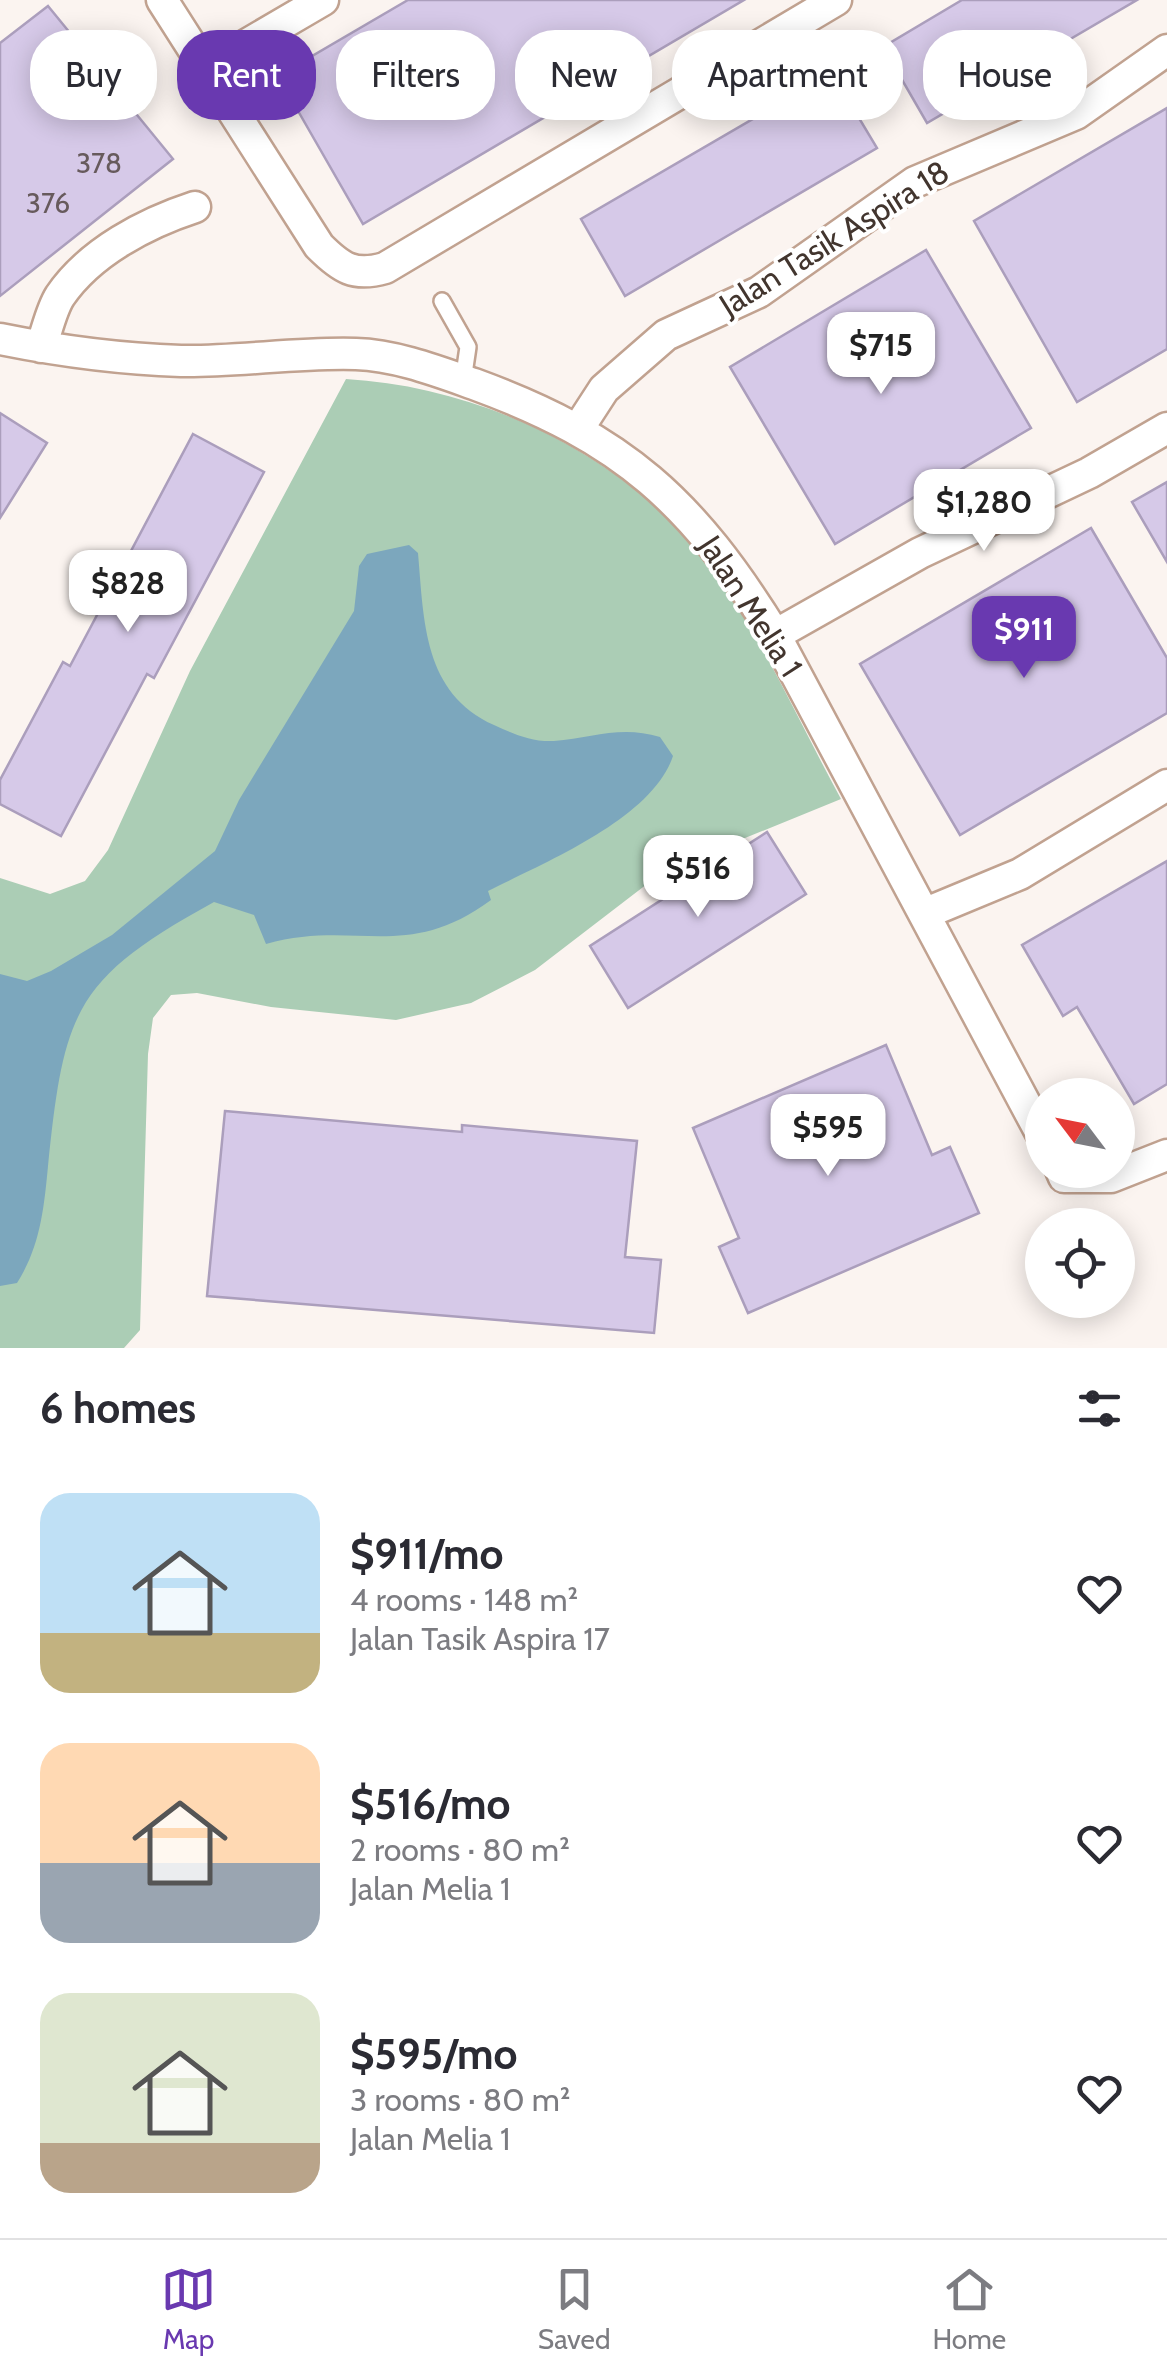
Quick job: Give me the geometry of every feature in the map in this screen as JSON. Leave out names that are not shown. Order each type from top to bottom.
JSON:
[{"type":"street","points":[[162,0],[181,30]]},
{"type":"street","points":[[272,30],[323,0]]},
{"type":"street","points":[[239,120],[319,246],[341,268],[363,274],[385,268],[836,0]]},
{"type":"street","name":"Jalan Tasik Aspira 18","points":[[578,429],[604,389],[666,335],[759,292],[915,182],[1076,114],[1167,50]]},
{"type":"street","points":[[42,347],[59,297],[87,268],[155,220],[195,207]]},
{"type":"street","name":"Jalan Melia 1","points":[[0,338],[42,347],[182,360],[359,354],[463,381],[578,429],[621,454],[668,492],[735,570],[775,635],[1025,1103]]},
{"type":"street","points":[[775,635],[920,553],[1089,473],[1167,428]]},
{"type":"street","points":[[926,914],[1020,874],[1167,786]]},
{"type":"street","points":[[1135,1168],[1167,1155]]},
{"type":"lane","points":[[442,300],[468,348],[463,381]]},
{"type":"green space","points":[[346,379],[399,385],[504,414],[602,465],[646,498],[685,536],[736,604],[841,799],[664,871],[535,970],[471,1003],[396,1020],[271,1007],[197,993],[171,995],[153,1018],[148,1054],[140,1330],[124,1348],[0,1348],[0,878],[50,894],[85,881],[108,850],[190,671]]},
{"type":"water","points":[[409,545],[418,553],[426,629],[440,674],[471,711],[494,725],[538,740],[619,732],[660,737],[673,756],[661,779],[620,819],[566,852],[488,891],[491,900],[461,919],[432,930],[406,935],[327,935],[266,944],[254,915],[214,902],[131,954],[104,978],[71,1035],[61,1070],[36,1241],[17,1283],[0,1286],[0,974],[27,981],[51,971],[112,935],[215,851],[239,800],[354,611],[359,566],[367,554]]},
{"type":"building","points":[[408,0],[744,0],[693,30],[672,30],[672,42],[652,54],[652,30],[515,30],[515,120],[540,120],[363,224],[303,120],[316,120],[316,54],[336,42],[336,120],[495,120],[495,30],[357,30]]},
{"type":"building","points":[[962,0],[1137,0],[1086,30],[923,30],[923,116],[903,82],[903,35]]},
{"type":"building","points":[[48,6],[68,30],[30,30],[30,120],[141,120],[173,159],[0,296],[0,43]]},
{"type":"building","points":[[1167,108],[1167,349],[1077,402],[974,221]]},
{"type":"building","points":[[751,120],[860,120],[877,148],[625,296],[581,219]]},
{"type":"building","points":[[926,250],[1031,428],[835,544],[730,367]]},
{"type":"building","points":[[0,413],[47,443],[0,518]]},
{"type":"building","points":[[193,434],[264,472],[154,678],[147,674],[61,836],[0,804],[0,780],[63,662],[70,666]]},
{"type":"building","points":[[1167,482],[1167,562],[1132,502]]},
{"type":"building","points":[[1091,528],[1167,658],[1167,713],[960,835],[860,664]]},
{"type":"building","points":[[767,832],[806,894],[628,1008],[590,946]]},
{"type":"building","points":[[1167,861],[1167,1084],[1135,1103],[1135,1078],[1119,1078],[1077,1007],[1063,1016],[1022,945]]},
{"type":"building","points":[[886,1045],[932,1155],[950,1147],[979,1213],[748,1313],[719,1247],[739,1238],[693,1128]]},
{"type":"building","points":[[225,1111],[462,1132],[462,1125],[637,1141],[625,1257],[661,1260],[654,1333],[207,1296]]}]
